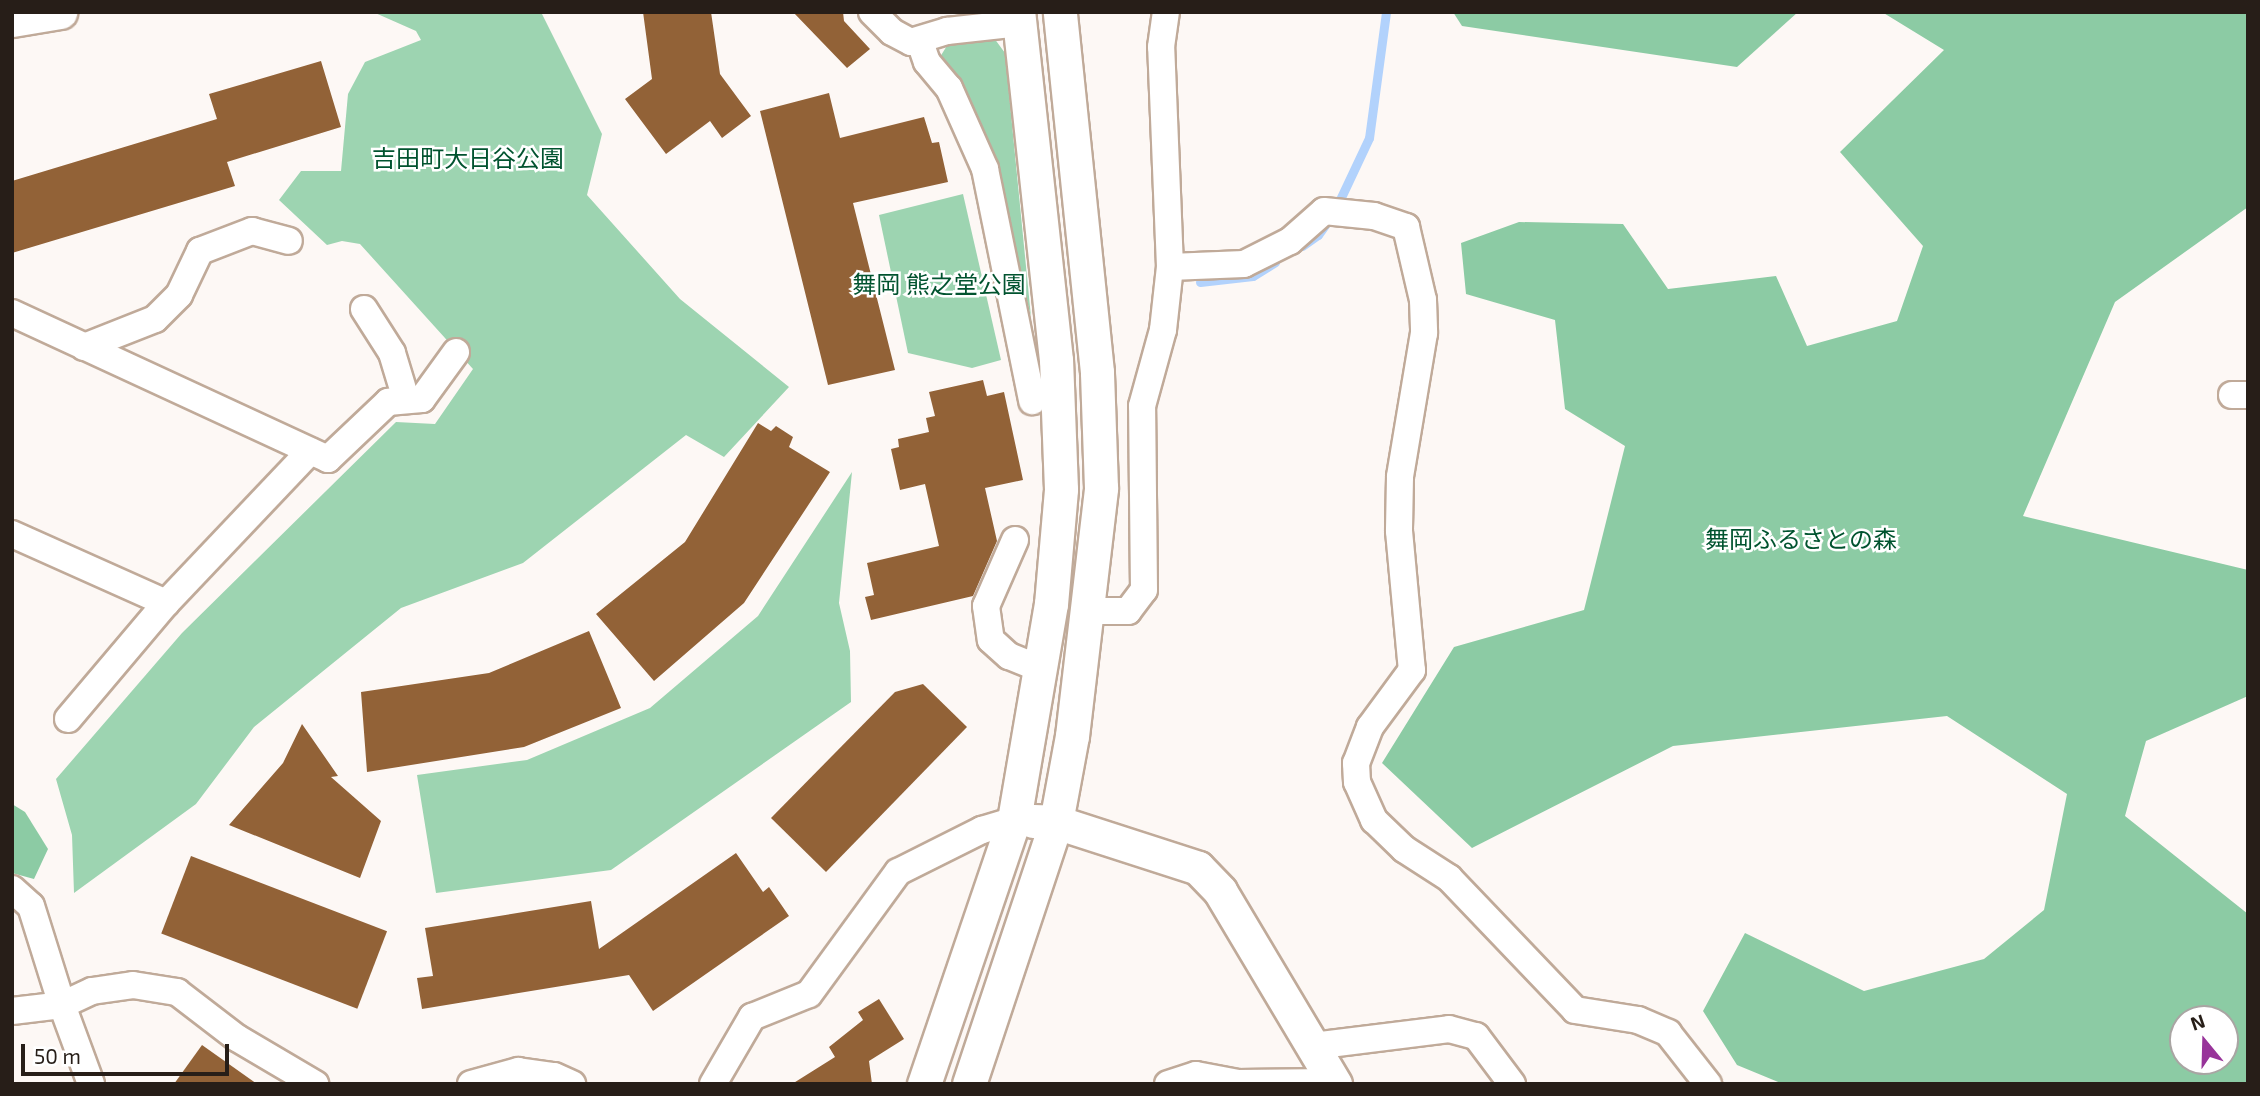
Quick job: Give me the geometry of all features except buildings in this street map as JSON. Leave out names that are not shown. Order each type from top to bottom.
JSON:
[{"type":"street","points":[[12,20],[60,12]]},
{"type":"street","points":[[872,12],[903,40],[920,42],[947,31],[1019,18],[1056,360],[1061,489],[1039,668],[1014,820],[924,1084]]},
{"type":"street","points":[[969,1084],[1056,822],[1087,611],[1101,488],[1097,372],[1060,12]]},
{"type":"street","points":[[1087,611],[1128,611],[1144,590],[1142,406],[1163,330],[1170,267],[1161,47],[1166,12]]},
{"type":"street","points":[[920,42],[927,62],[949,89],[985,169],[1032,401]]},
{"type":"street","points":[[1170,267],[1244,264],[1290,241],[1324,212],[1353,214],[1406,227],[1423,300],[1424,333],[1400,477],[1399,531],[1412,670],[1370,727],[1356,763],[1357,782],[1374,820],[1404,849],[1449,877],[1574,1010],[1638,1020],[1668,1033],[1708,1084]]},
{"type":"street","points":[[85,347],[155,319],[179,295],[200,251],[252,231],[289,241]]},
{"type":"street","points":[[364,309],[392,353],[406,399]]},
{"type":"street","points":[[12,313],[328,459],[388,402],[422,399],[456,352]]},
{"type":"street","points":[[68,719],[166,603],[310,451]]},
{"type":"street","points":[[12,534],[166,603]]},
{"type":"street","points":[[1015,540],[986,606],[991,640],[1009,656],[1039,668]]},
{"type":"street","points":[[713,1084],[752,1017],[809,995],[898,872],[982,830],[1014,820],[1056,822],[1198,868],[1220,891],[1334,1083],[1238,1083],[1196,1075],[1168,1084]]},
{"type":"street","points":[[12,888],[31,906],[62,1005],[91,1084]]},
{"type":"street","points":[[12,1011],[62,1005],[92,991],[133,985],[177,992],[237,1038],[315,1084]]},
{"type":"street","points":[[1313,1045],[1449,1030],[1476,1036],[1513,1084]]},
{"type":"street","points":[[471,1084],[517,1071],[554,1076],[572,1084]]},
{"type":"green space","name":"吉田町大日谷公園","points":[[373,12],[541,12],[602,134],[587,195],[680,299],[789,387],[724,457],[686,435],[523,563],[401,608],[254,727],[196,804],[74,893],[72,835],[56,779],[182,633],[396,422],[435,424],[473,369],[360,244],[342,241],[327,245],[279,200],[301,171],[341,171],[348,94],[365,62],[421,40],[416,31]]},
{"type":"green space","points":[[1453,12],[1798,12],[1737,67],[1462,26]]},
{"type":"green space","name":"舞岡ふるさとの森","points":[[1882,12],[2248,12],[2248,207],[2115,302],[2023,516],[2248,570],[2248,696],[2146,741],[2125,816],[2248,914],[2248,1084],[1783,1084],[1737,1065],[1703,1011],[1745,933],[1864,991],[1984,959],[2044,910],[2067,794],[1947,716],[1673,746],[1472,848],[1382,763],[1454,647],[1584,610],[1625,446],[1565,409],[1555,320],[1466,294],[1461,243],[1519,222],[1623,224],[1668,289],[1776,276],[1807,346],[1897,321],[1923,246],[1840,152],[1944,50]]},
{"type":"green space","points":[[994,38],[1005,53],[1031,317],[987,137],[940,57],[948,44]]},
{"type":"green space","name":"舞岡 熊之堂公園","points":[[963,194],[1001,360],[972,368],[908,353],[879,215]]},
{"type":"green space","points":[[852,472],[839,603],[850,651],[851,702],[611,870],[436,893],[417,775],[527,760],[650,708],[758,616]]},
{"type":"green space","points":[[12,804],[25,812],[48,849],[34,879],[12,873]]},
{"type":"waterway","points":[[1336,208],[1369,138],[1386,12]]},
{"type":"waterway","points":[[1302,246],[1318,235],[1327,222]]},
{"type":"waterway","points":[[1200,282],[1253,276],[1275,262]]}]
